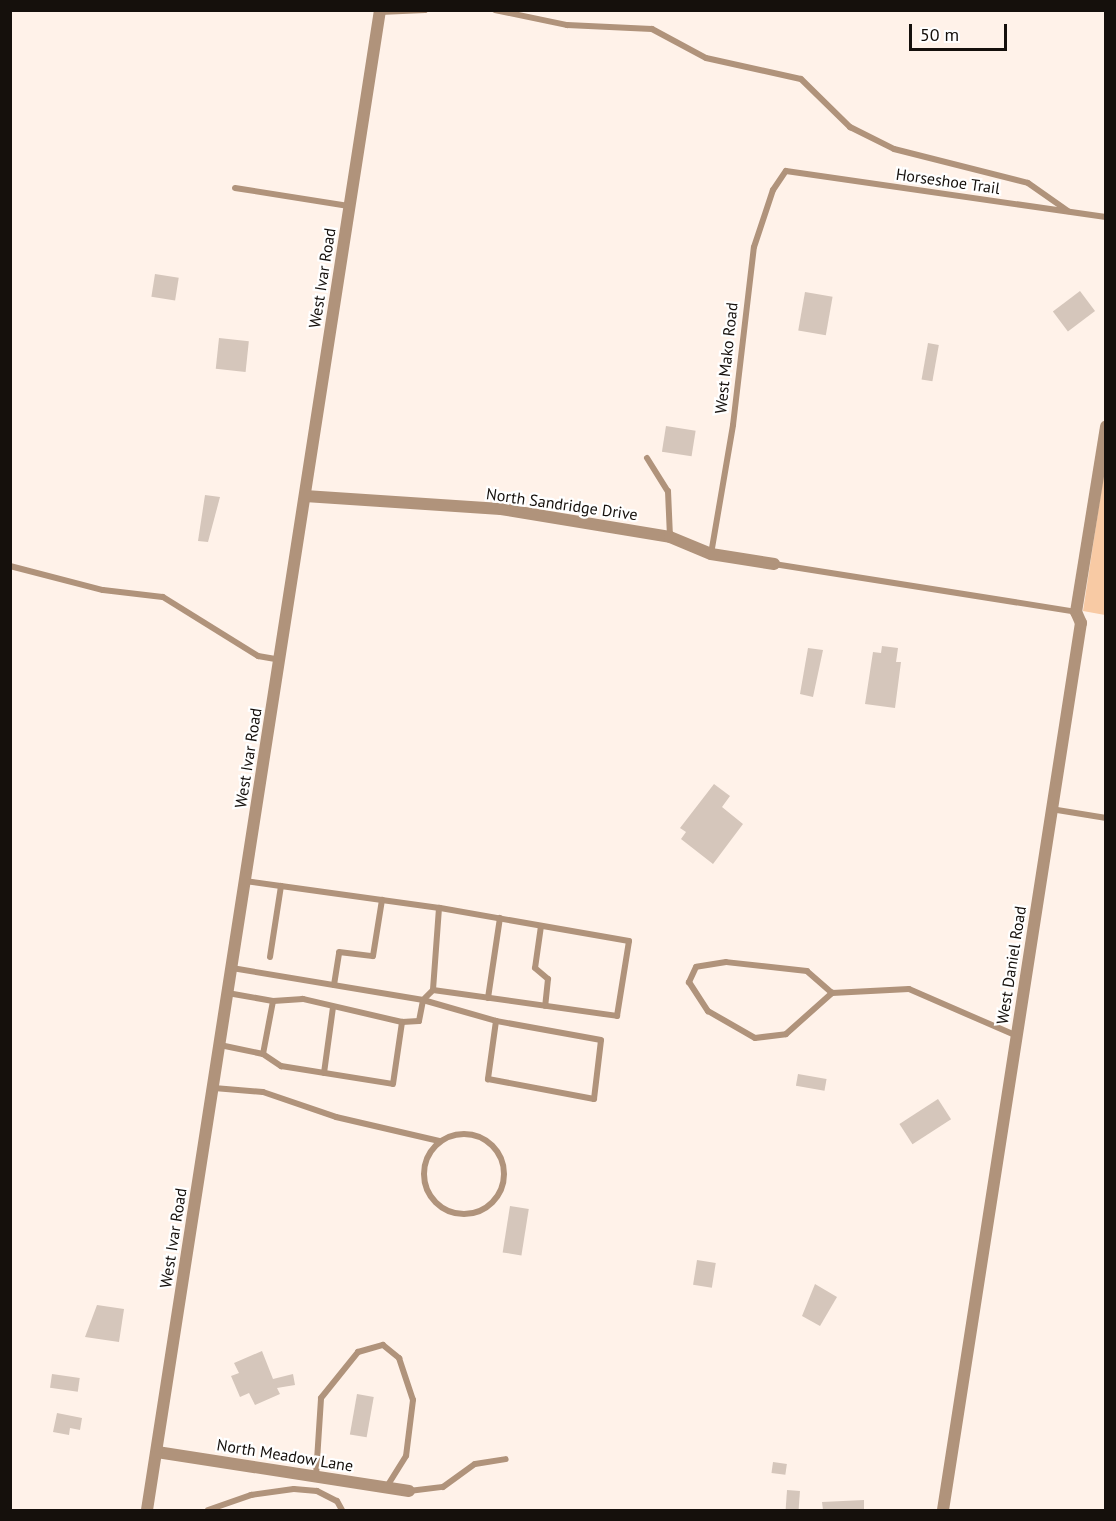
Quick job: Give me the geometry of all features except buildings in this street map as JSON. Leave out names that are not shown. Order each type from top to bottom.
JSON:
[{"type":"street","name":"West Ivar Road","points":[[147,1510],[380,11]]},
{"type":"street","name":"West Daniel Road","points":[[944,1510],[1081,623],[1076,612],[1106,426]]},
{"type":"street","name":"North Sandridge Drive","points":[[305,496],[501,509],[670,537],[711,554],[774,564]]},
{"type":"street","name":"North Meadow Lane","points":[[156,1452],[409,1491]]},
{"type":"lane","points":[[380,11],[404,15],[425,10]]},
{"type":"lane","points":[[495,10],[567,25],[652,29],[706,58],[801,79],[850,127],[894,149],[1028,183],[1069,212]]},
{"type":"lane","name":"Horseshoe Trail","points":[[786,171],[1106,217]]},
{"type":"lane","name":"West Mako Road","points":[[711,554],[734,425],[754,247],[773,190],[786,171]]},
{"type":"lane","points":[[235,188],[350,206]]},
{"type":"lane","points":[[647,458],[668,491],[670,537]]},
{"type":"lane","points":[[774,564],[1076,612]]},
{"type":"lane","points":[[10,566],[103,590],[163,597],[258,656],[280,660]]},
{"type":"lane","points":[[1052,809],[1106,818]]},
{"type":"lane","points":[[245,881],[439,908],[629,941],[617,1016],[433,990]]},
{"type":"lane","points":[[270,957],[281,886]]},
{"type":"lane","points":[[334,985],[339,952],[373,956],[382,900]]},
{"type":"lane","points":[[228,993],[273,1001],[303,999],[402,1022],[419,1021],[423,1000],[433,990],[439,908]]},
{"type":"lane","points":[[488,998],[500,918]]},
{"type":"lane","points":[[541,926],[535,968],[548,979],[545,1006]]},
{"type":"lane","points":[[832,993],[807,971],[726,962],[696,967],[689,982],[708,1011],[755,1038],[786,1034],[832,993],[909,989],[1017,1036]]},
{"type":"lane","points":[[232,968],[423,1000],[496,1021],[601,1040],[594,1099],[488,1078],[496,1021]]},
{"type":"lane","points":[[263,1054],[273,1001]]},
{"type":"lane","points":[[324,1073],[333,1007]]},
{"type":"lane","points":[[220,1046],[263,1054],[281,1066],[393,1084],[402,1022]]},
{"type":"lane","points":[[214,1088],[263,1092],[336,1117],[439,1141],[471,1134],[494,1146],[505,1170],[492,1205],[473,1214],[452,1214],[430,1197],[424,1171],[439,1141]]},
{"type":"lane","points":[[316,1476],[321,1398],[358,1352],[383,1345],[399,1358],[413,1400],[406,1456],[387,1487]]},
{"type":"lane","points":[[409,1491],[443,1487],[476,1464],[506,1459]]},
{"type":"lane","points":[[208,1510],[251,1495],[294,1489],[317,1491],[337,1501],[342,1510]]},
{"type":"shaded area","points":[[1105,466],[1105,615],[1083,611]]}]
